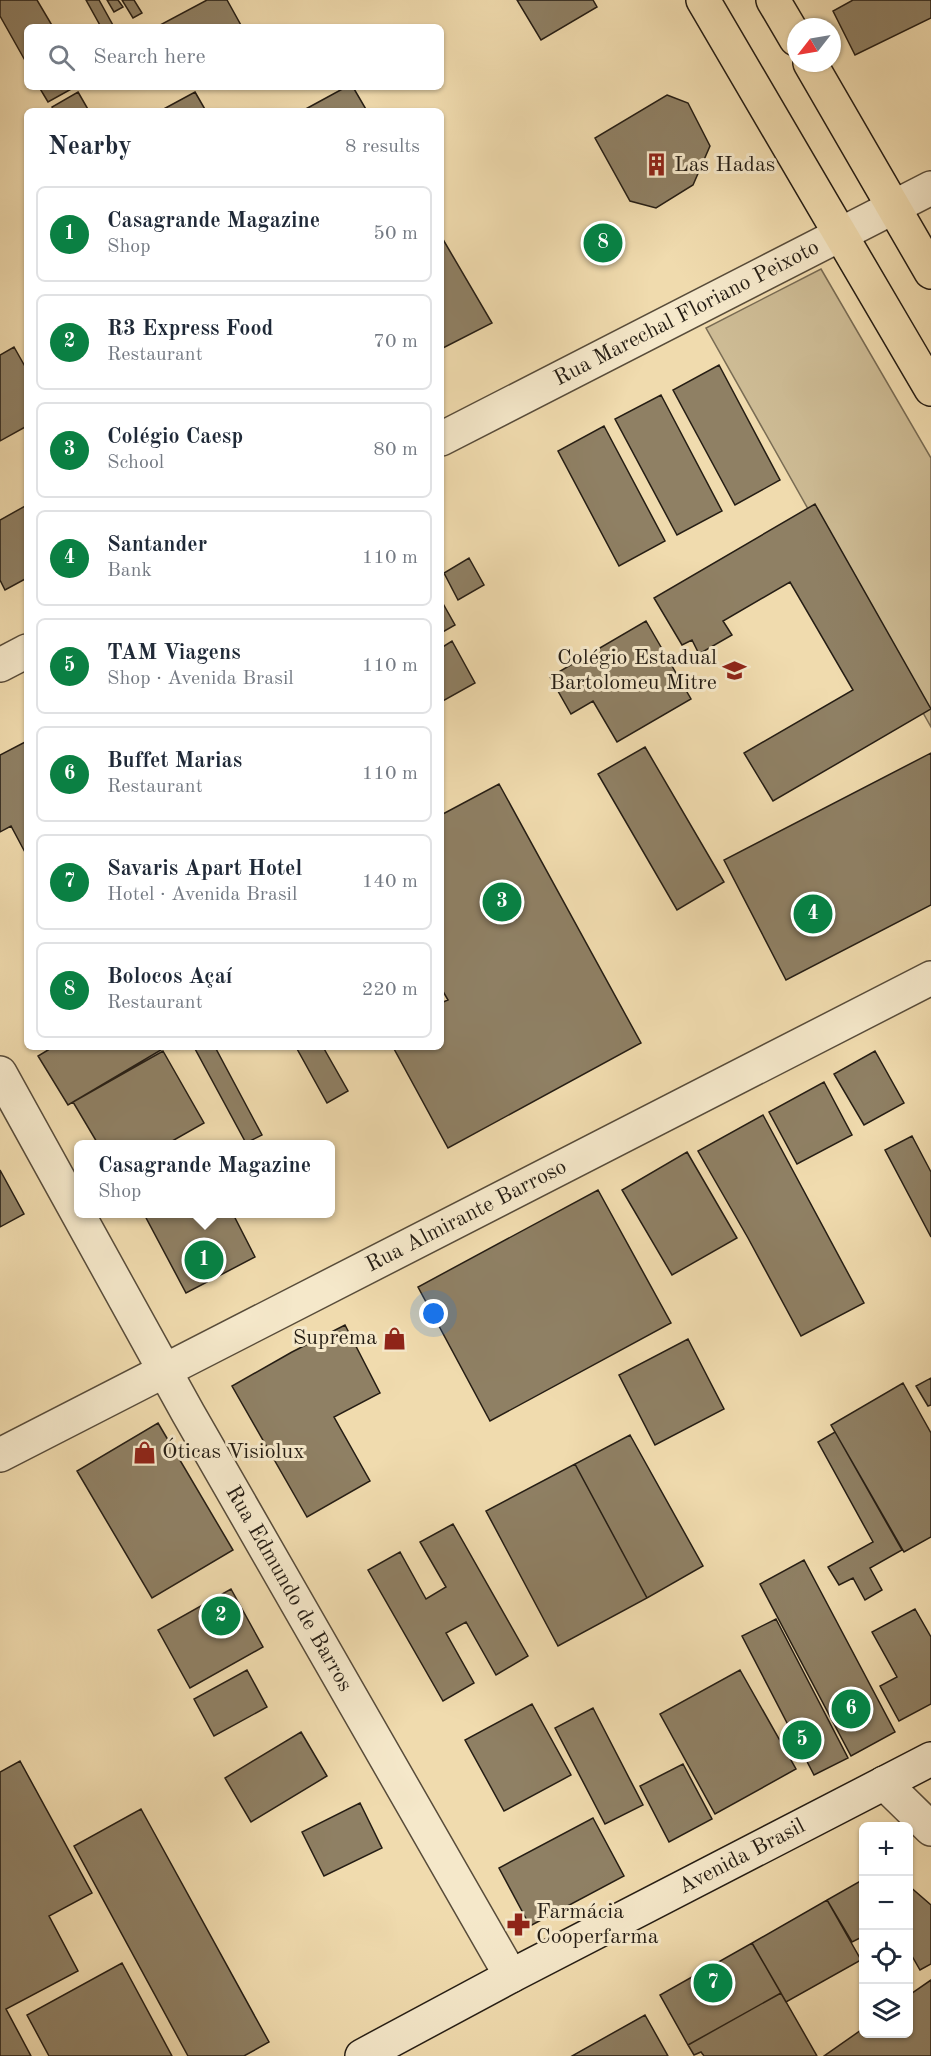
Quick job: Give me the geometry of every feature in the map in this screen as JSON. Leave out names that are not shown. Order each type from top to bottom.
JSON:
[{"type":"main road","points":[[703,0],[931,389]]},
{"type":"main road","points":[[773,0],[787,24]]},
{"type":"main road","points":[[815,72],[931,272]]},
{"type":"street","name":"Rua Marechal Floriano Peixoto","points":[[444,437],[931,188]]},
{"type":"street","points":[[0,664],[24,652]]},
{"type":"street","name":"Rua Almirante Barroso","points":[[0,1455],[931,978]]},
{"type":"street","name":"Rua Edmundo de Barros","points":[[0,1073],[74,1207]]},
{"type":"street","name":"Rua Edmundo de Barros","points":[[80,1218],[165,1371],[511,1976]]},
{"type":"street","name":"Avenida Brasil","points":[[362,2056],[511,1976],[931,1759]]},
{"type":"street","points":[[884,1783],[931,1829]]},
{"type":"shaded area","points":[[821,269],[931,458],[931,727],[706,328]]},
{"type":"building","points":[[0,0],[37,0],[51,24],[24,24],[24,59],[0,16]]},
{"type":"building","points":[[86,0],[99,0],[112,24],[99,24]]},
{"type":"building","points":[[107,0],[118,0],[123,7],[114,12]]},
{"type":"building","points":[[122,0],[134,0],[142,13],[133,18]]},
{"type":"building","points":[[207,0],[227,0],[240,24],[162,24]]},
{"type":"building","points":[[517,0],[593,0],[597,7],[541,40]]},
{"type":"building","points":[[853,0],[931,0],[931,18],[855,55],[841,27],[841,18],[836,18],[833,11]]},
{"type":"building","points":[[41,90],[70,90],[48,102]]},
{"type":"building","points":[[340,90],[355,90],[365,108],[308,108]]},
{"type":"building","points":[[78,92],[87,108],[52,108]]},
{"type":"building","points":[[195,92],[204,108],[166,108]]},
{"type":"building","name":"Las Hadas","points":[[667,95],[688,103],[710,146],[693,185],[656,208],[630,201],[595,138]]},
{"type":"building","points":[[444,241],[492,323],[444,347]]},
{"type":"building","points":[[14,347],[24,365],[24,428],[0,441],[0,355]]},
{"type":"building","points":[[719,365],[780,480],[735,505],[673,390]]},
{"type":"building","points":[[661,395],[722,511],[677,535],[615,419]]},
{"type":"building","points":[[604,426],[665,541],[619,566],[558,451]]},
{"type":"building","points":[[815,504],[931,709],[773,801],[744,753],[853,690],[790,582],[723,621],[732,635],[699,654],[692,640],[682,645],[654,598]]},
{"type":"building","points":[[24,507],[24,580],[5,590],[0,580],[0,520]]},
{"type":"building","points":[[469,558],[484,585],[458,600],[444,573]]},
{"type":"building","points":[[444,605],[455,625],[444,631]]},
{"type":"building","points":[[646,621],[691,699],[617,742],[593,701],[571,714],[550,677]]},
{"type":"building","points":[[452,641],[475,683],[444,700],[444,646]]},
{"type":"building","points":[[24,743],[24,850],[11,826],[0,832],[0,755]]},
{"type":"building","points":[[645,747],[724,882],[677,910],[598,774]]},
{"type":"building","points":[[931,753],[931,905],[786,980],[724,860]]},
{"type":"building","points":[[499,784],[641,1043],[448,1148],[395,1050],[444,1050],[444,1002],[448,1000],[444,993],[444,813]]},
{"type":"building","points":[[48,1050],[161,1050],[68,1105],[38,1056]]},
{"type":"building","points":[[196,1050],[217,1050],[262,1135],[252,1140],[244,1140]]},
{"type":"building","points":[[298,1050],[325,1050],[348,1091],[327,1103]]},
{"type":"building","points":[[163,1051],[204,1123],[174,1140],[96,1140],[73,1102]]},
{"type":"building","points":[[875,1051],[904,1103],[864,1125],[834,1074]]},
{"type":"building","points":[[824,1082],[852,1135],[797,1164],[769,1112]]},
{"type":"building","points":[[763,1115],[864,1303],[801,1336],[698,1151]]},
{"type":"building","points":[[912,1136],[931,1172],[931,1237],[885,1150]]},
{"type":"building","points":[[687,1152],[737,1238],[672,1275],[622,1190]]},
{"type":"building","points":[[0,1170],[24,1214],[0,1227]]},
{"type":"building","points":[[598,1190],[671,1323],[490,1421],[418,1287]]},
{"type":"building","points":[[146,1218],[235,1218],[255,1257],[186,1293]]},
{"type":"building","points":[[345,1325],[380,1393],[334,1417],[370,1481],[307,1517],[232,1386]]},
{"type":"building","points":[[688,1339],[724,1409],[655,1445],[619,1375]]},
{"type":"building","points":[[931,1378],[931,1405],[928,1406],[916,1386]]},
{"type":"building","points":[[903,1383],[931,1433],[931,1537],[904,1552],[831,1425]]},
{"type":"building","points":[[158,1423],[233,1550],[152,1598],[77,1471]]},
{"type":"building","points":[[835,1432],[902,1550],[870,1568],[882,1590],[865,1600],[853,1578],[839,1585],[828,1567],[873,1542],[818,1442]]},
{"type":"building","points":[[630,1435],[703,1566],[647,1598],[575,1464]]},
{"type":"building","points":[[575,1464],[647,1598],[558,1646],[486,1511]]},
{"type":"building","points":[[453,1524],[528,1656],[496,1675],[466,1622],[446,1633],[474,1683],[443,1701],[368,1570],[400,1552],[426,1599],[446,1587],[420,1542]]},
{"type":"building","points":[[804,1560],[895,1732],[851,1756],[760,1584]]},
{"type":"building","points":[[231,1589],[263,1647],[190,1688],[158,1630]]},
{"type":"building","points":[[915,1609],[931,1637],[931,1704],[899,1721],[880,1686],[897,1677],[872,1632]]},
{"type":"building","points":[[776,1619],[848,1758],[814,1775],[742,1636]]},
{"type":"building","points":[[247,1670],[267,1707],[214,1736],[194,1699]]},
{"type":"building","points":[[740,1670],[796,1769],[715,1814],[660,1714]]},
{"type":"building","points":[[532,1704],[571,1775],[504,1811],[465,1740]]},
{"type":"building","points":[[593,1708],[643,1805],[605,1824],[555,1728]]},
{"type":"building","points":[[301,1732],[327,1776],[251,1822],[225,1778]]},
{"type":"building","points":[[20,1761],[92,1893],[49,1916],[78,1971],[6,2009],[31,2056],[0,2056],[0,1772]]},
{"type":"building","points":[[683,1764],[712,1819],[669,1842],[640,1786]]},
{"type":"building","points":[[360,1803],[382,1848],[324,1876],[302,1832]]},
{"type":"building","points":[[141,1809],[269,2042],[244,2056],[188,2056],[74,1846]]},
{"type":"building","points":[[593,1818],[624,1876],[530,1926],[499,1868]]},
{"type":"building","points":[[859,1882],[859,1938],[852,1942],[827,1900]]},
{"type":"building","points":[[913,1889],[931,1905],[931,1964],[920,1970],[913,1958]]},
{"type":"building","points":[[827,1900],[859,1956],[859,1961],[786,2002],[752,1943]]},
{"type":"building","points":[[752,1943],[781,1993],[688,2045],[660,1995]]},
{"type":"building","points":[[122,1963],[172,2056],[49,2056],[27,2015]]},
{"type":"building","points":[[931,1980],[931,2056],[824,2056],[859,2032],[859,2038],[913,2038],[913,1993]]},
{"type":"building","points":[[781,1993],[817,2056],[704,2056],[701,2052],[694,2055],[688,2045]]},
{"type":"building","points":[[645,2015],[668,2056],[572,2056]]},
{"type":"place","name":"Las Hadas","points":[[656,165]]},
{"type":"place","name":"Bolocos Açaí","points":[[603,243]]},
{"type":"place","name":"Colégio Estadual Bartolomeu Mitre","points":[[735,671]]},
{"type":"place","name":"Colégio Caesp","points":[[502,902]]},
{"type":"place","name":"Santander","points":[[813,914]]},
{"type":"place","name":"Casagrande Magazine","points":[[204,1260]]},
{"type":"place","name":"Suprema","points":[[395,1338]]},
{"type":"place","name":"Óticas Visiolux","points":[[144,1452]]},
{"type":"place","name":"R3 Express Food","points":[[221,1616]]},
{"type":"place","name":"Buffet Marias","points":[[851,1709]]},
{"type":"place","name":"TAM Viagens","points":[[802,1740]]},
{"type":"place","name":"Farmácia Cooperfarma","points":[[518,1925]]},
{"type":"place","name":"Savaris Apart Hotel","points":[[713,1983]]}]
